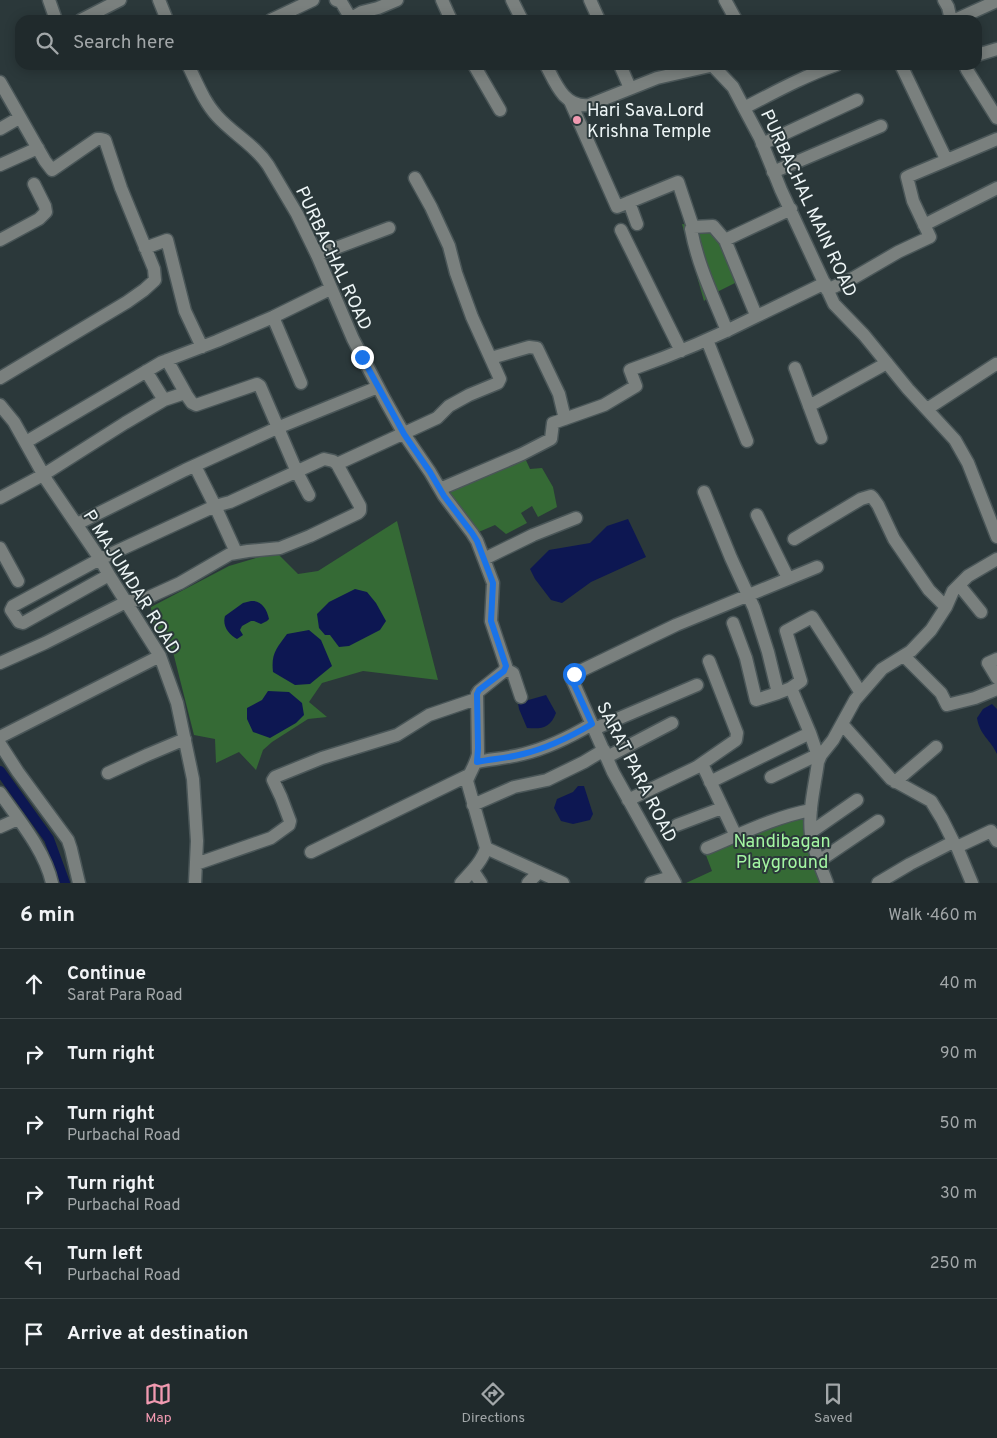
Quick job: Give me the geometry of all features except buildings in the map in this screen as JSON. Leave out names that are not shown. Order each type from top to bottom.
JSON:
[{"type":"street","points":[[49,0],[54,15]]},
{"type":"street","points":[[90,15],[120,0]]},
{"type":"street","points":[[159,0],[165,15]]},
{"type":"street","points":[[282,15],[313,0]]},
{"type":"street","points":[[356,15],[396,0]]},
{"type":"street","points":[[442,0],[449,15]]},
{"type":"street","points":[[512,0],[520,15]]},
{"type":"street","points":[[590,0],[597,15]]},
{"type":"street","points":[[725,0],[733,15]]},
{"type":"street","points":[[944,0],[950,15]]},
{"type":"street","points":[[341,1],[347,15]]},
{"type":"street","points":[[966,15],[997,1]]},
{"type":"street","points":[[982,54],[997,49]]},
{"type":"street","name":"PURBACHAL ROAD","points":[[190,70],[210,108],[263,157],[297,214],[317,255],[352,339],[404,434],[450,505],[475,536],[493,583],[491,621],[506,666],[505,669]]},
{"type":"street","points":[[477,70],[500,110]]},
{"type":"street","points":[[549,70],[562,95],[570,100],[617,207],[678,182],[693,227],[691,229],[694,247],[704,277],[728,331]]},
{"type":"street","points":[[622,70],[630,88]]},
{"type":"street","name":"PURBACHAL MAIN ROAD","points":[[570,100],[580,105],[589,105],[666,75],[688,70]]},
{"type":"street","name":"PURBACHAL MAIN ROAD","points":[[717,70],[733,88],[744,108],[826,286],[839,310],[864,335],[955,440],[978,487],[997,537]]},
{"type":"street","points":[[744,108],[792,82],[822,70]]},
{"type":"street","points":[[903,70],[946,160]]},
{"type":"street","points":[[967,70],[997,118]]},
{"type":"street","points":[[0,82],[44,161],[52,170],[97,139],[105,140],[121,188],[154,269],[155,276],[155,280],[150,285],[127,302],[0,378]]},
{"type":"street","points":[[762,144],[857,100]]},
{"type":"street","points":[[0,130],[19,118]]},
{"type":"street","points":[[773,172],[881,126]]},
{"type":"street","points":[[440,489],[522,454],[551,439],[553,423],[604,405],[636,386],[630,370],[681,351],[826,286],[855,276],[930,237],[913,201],[907,177],[997,139]]},
{"type":"street","points":[[0,165],[38,148]]},
{"type":"street","points":[[337,464],[437,418],[449,406],[498,383],[500,380],[472,317],[456,273],[449,246],[415,178]]},
{"type":"street","points":[[0,240],[39,219],[46,212],[34,184]]},
{"type":"street","points":[[924,225],[997,188]]},
{"type":"street","points":[[629,202],[637,224]]},
{"type":"street","points":[[725,240],[791,209]]},
{"type":"street","points":[[693,227],[713,226],[725,240],[754,314],[757,316]]},
{"type":"street","points":[[317,255],[389,228]]},
{"type":"street","points":[[621,230],[681,351]]},
{"type":"street","points":[[145,248],[167,240],[185,311],[202,347]]},
{"type":"street","points":[[26,442],[146,370],[273,317],[330,289]]},
{"type":"street","points":[[273,317],[301,383]]},
{"type":"street","points":[[707,340],[748,440]]},
{"type":"street","points":[[491,358],[529,346],[537,348],[559,394],[565,419]]},
{"type":"street","points":[[167,360],[186,394],[192,403],[196,405],[258,384],[309,495]]},
{"type":"street","points":[[809,406],[887,363]]},
{"type":"street","points":[[927,409],[997,365]]},
{"type":"street","points":[[795,368],[821,438]]},
{"type":"street","points":[[146,370],[164,400]]},
{"type":"street","points":[[77,524],[277,428],[378,386]]},
{"type":"street","points":[[0,498],[43,475],[164,400],[183,392],[186,394]]},
{"type":"street","name":"P MAJUMDAR ROAD","points":[[0,405],[12,418],[43,475],[100,559],[160,656],[178,704],[193,779],[198,841],[195,883]]},
{"type":"street","points":[[0,663],[45,643],[126,602],[147,598],[180,583],[224,557],[236,552],[280,548],[358,513],[360,506],[337,464],[333,461],[324,460],[230,502],[215,506],[100,559],[21,601],[13,606],[12,610],[19,622],[23,623],[109,575]]},
{"type":"street","points":[[195,466],[236,552]]},
{"type":"street","points":[[704,492],[730,558],[755,612],[778,693]]},
{"type":"street","points":[[794,539],[861,499],[871,496],[878,505],[894,539],[930,590],[946,607]]},
{"type":"street","points":[[757,515],[788,578]]},
{"type":"street","points":[[484,559],[533,535],[576,518]]},
{"type":"street","points":[[0,548],[18,581]]},
{"type":"street","points":[[771,777],[818,757],[833,740],[855,700],[882,669],[911,651],[931,630],[954,591],[968,576],[997,559]]},
{"type":"street","points":[[748,595],[817,567]]},
{"type":"street","points":[[959,585],[981,612]]},
{"type":"street","name":"SARAT PARA ROAD","points":[[673,880],[628,800],[571,676],[676,625],[748,595]]},
{"type":"street","points":[[733,623],[746,658],[756,700],[790,688],[801,681],[786,631],[812,617],[862,692]]},
{"type":"street","points":[[0,737],[160,656]]},
{"type":"street","points":[[904,656],[941,693],[947,705],[975,698],[997,689]]},
{"type":"street","points":[[997,659],[988,663],[997,678]]},
{"type":"street","points":[[628,800],[690,771],[736,740],[737,736],[709,661]]},
{"type":"street","points":[[461,883],[473,870],[486,848],[467,781],[477,762],[476,700],[479,690],[505,669],[513,673],[521,697]]},
{"type":"street","points":[[477,762],[521,755],[549,747],[697,685]]},
{"type":"street","points":[[790,688],[810,733],[818,757],[811,810],[811,832],[813,845],[827,883]]},
{"type":"street","points":[[196,864],[271,838],[289,825],[290,821],[273,780],[275,777],[322,758],[397,735],[429,715],[476,700]]},
{"type":"street","points":[[473,805],[514,787],[547,780],[672,723]]},
{"type":"street","points":[[842,724],[890,779],[932,801],[955,844],[972,883]]},
{"type":"street","points":[[710,782],[810,733]]},
{"type":"street","points":[[108,773],[185,739]]},
{"type":"street","points":[[0,744],[68,840],[79,883]]},
{"type":"street","points":[[896,782],[936,747]]},
{"type":"street","points":[[702,764],[736,836]]},
{"type":"street","points":[[311,852],[469,775]]},
{"type":"street","points":[[0,793],[38,849],[52,883]]},
{"type":"street","points":[[811,832],[857,800]]},
{"type":"street","points":[[677,825],[722,808]]},
{"type":"street","points":[[707,848],[762,824],[811,810]]},
{"type":"street","points":[[0,828],[18,819]]},
{"type":"street","points":[[819,861],[878,821]]},
{"type":"street","points":[[878,883],[910,864],[955,844],[991,831],[997,841]]},
{"type":"street","points":[[486,848],[563,883]]},
{"type":"street","points":[[473,870],[481,883]]},
{"type":"street","points":[[528,883],[539,872]]},
{"type":"street","points":[[651,883],[673,880]]},
{"type":"green space","points":[[682,224],[723,231],[741,280],[711,295],[704,301]]},
{"type":"green space","points":[[524,456],[530,469],[542,468],[553,487],[557,507],[538,517],[532,506],[521,513],[527,523],[506,534],[495,525],[474,534],[440,490]]},
{"type":"green space","points":[[397,521],[438,680],[363,671],[322,683],[309,702],[327,717],[308,719],[272,742],[263,750],[256,770],[239,752],[216,763],[215,739],[194,735],[173,652],[152,623],[151,607],[229,566],[276,552],[298,574],[318,571]]},
{"type":"green space","name":"Nandibagan Playground","points":[[807,805],[829,883],[686,883],[712,871],[704,850]]},
{"type":"shaded area","points":[[628,519],[646,557],[591,582],[562,603],[551,600],[530,569],[549,550],[590,543],[607,526]]},
{"type":"shaded area","points":[[355,589],[367,592],[386,621],[380,630],[349,646],[339,647],[330,635],[325,635],[319,628],[317,614],[329,602]]},
{"type":"shaded area","points":[[258,602],[263,606],[269,619],[261,624],[251,621],[242,626],[240,630],[243,635],[237,639],[227,630],[224,623],[225,616],[243,603]]},
{"type":"shaded area","points":[[309,630],[321,640],[332,666],[310,684],[295,685],[273,672],[274,656],[287,634]]},
{"type":"shaded area","points":[[268,691],[289,692],[302,703],[304,715],[296,723],[270,738],[253,732],[247,719],[247,708],[262,700]]},
{"type":"shaded area","points":[[546,695],[556,713],[554,718],[548,725],[527,728],[518,703]]},
{"type":"shaded area","points":[[992,704],[997,709],[997,754],[983,734],[977,718],[983,709]]},
{"type":"shaded area","points":[[578,786],[584,786],[593,814],[590,820],[573,824],[561,821],[554,808],[557,799],[573,792]]},
{"type":"waterway","points":[[0,771],[49,839],[65,883]]},
{"type":"place","name":"Hari Sava.Lord Krishna Temple","points":[[577,120]]},
{"type":"route","points":[[362,357],[404,434],[444,496],[475,536],[492,578],[491,621],[506,666],[504,671],[479,690],[477,694],[477,762],[521,755],[549,747],[592,724],[571,678],[574,674]]}]
